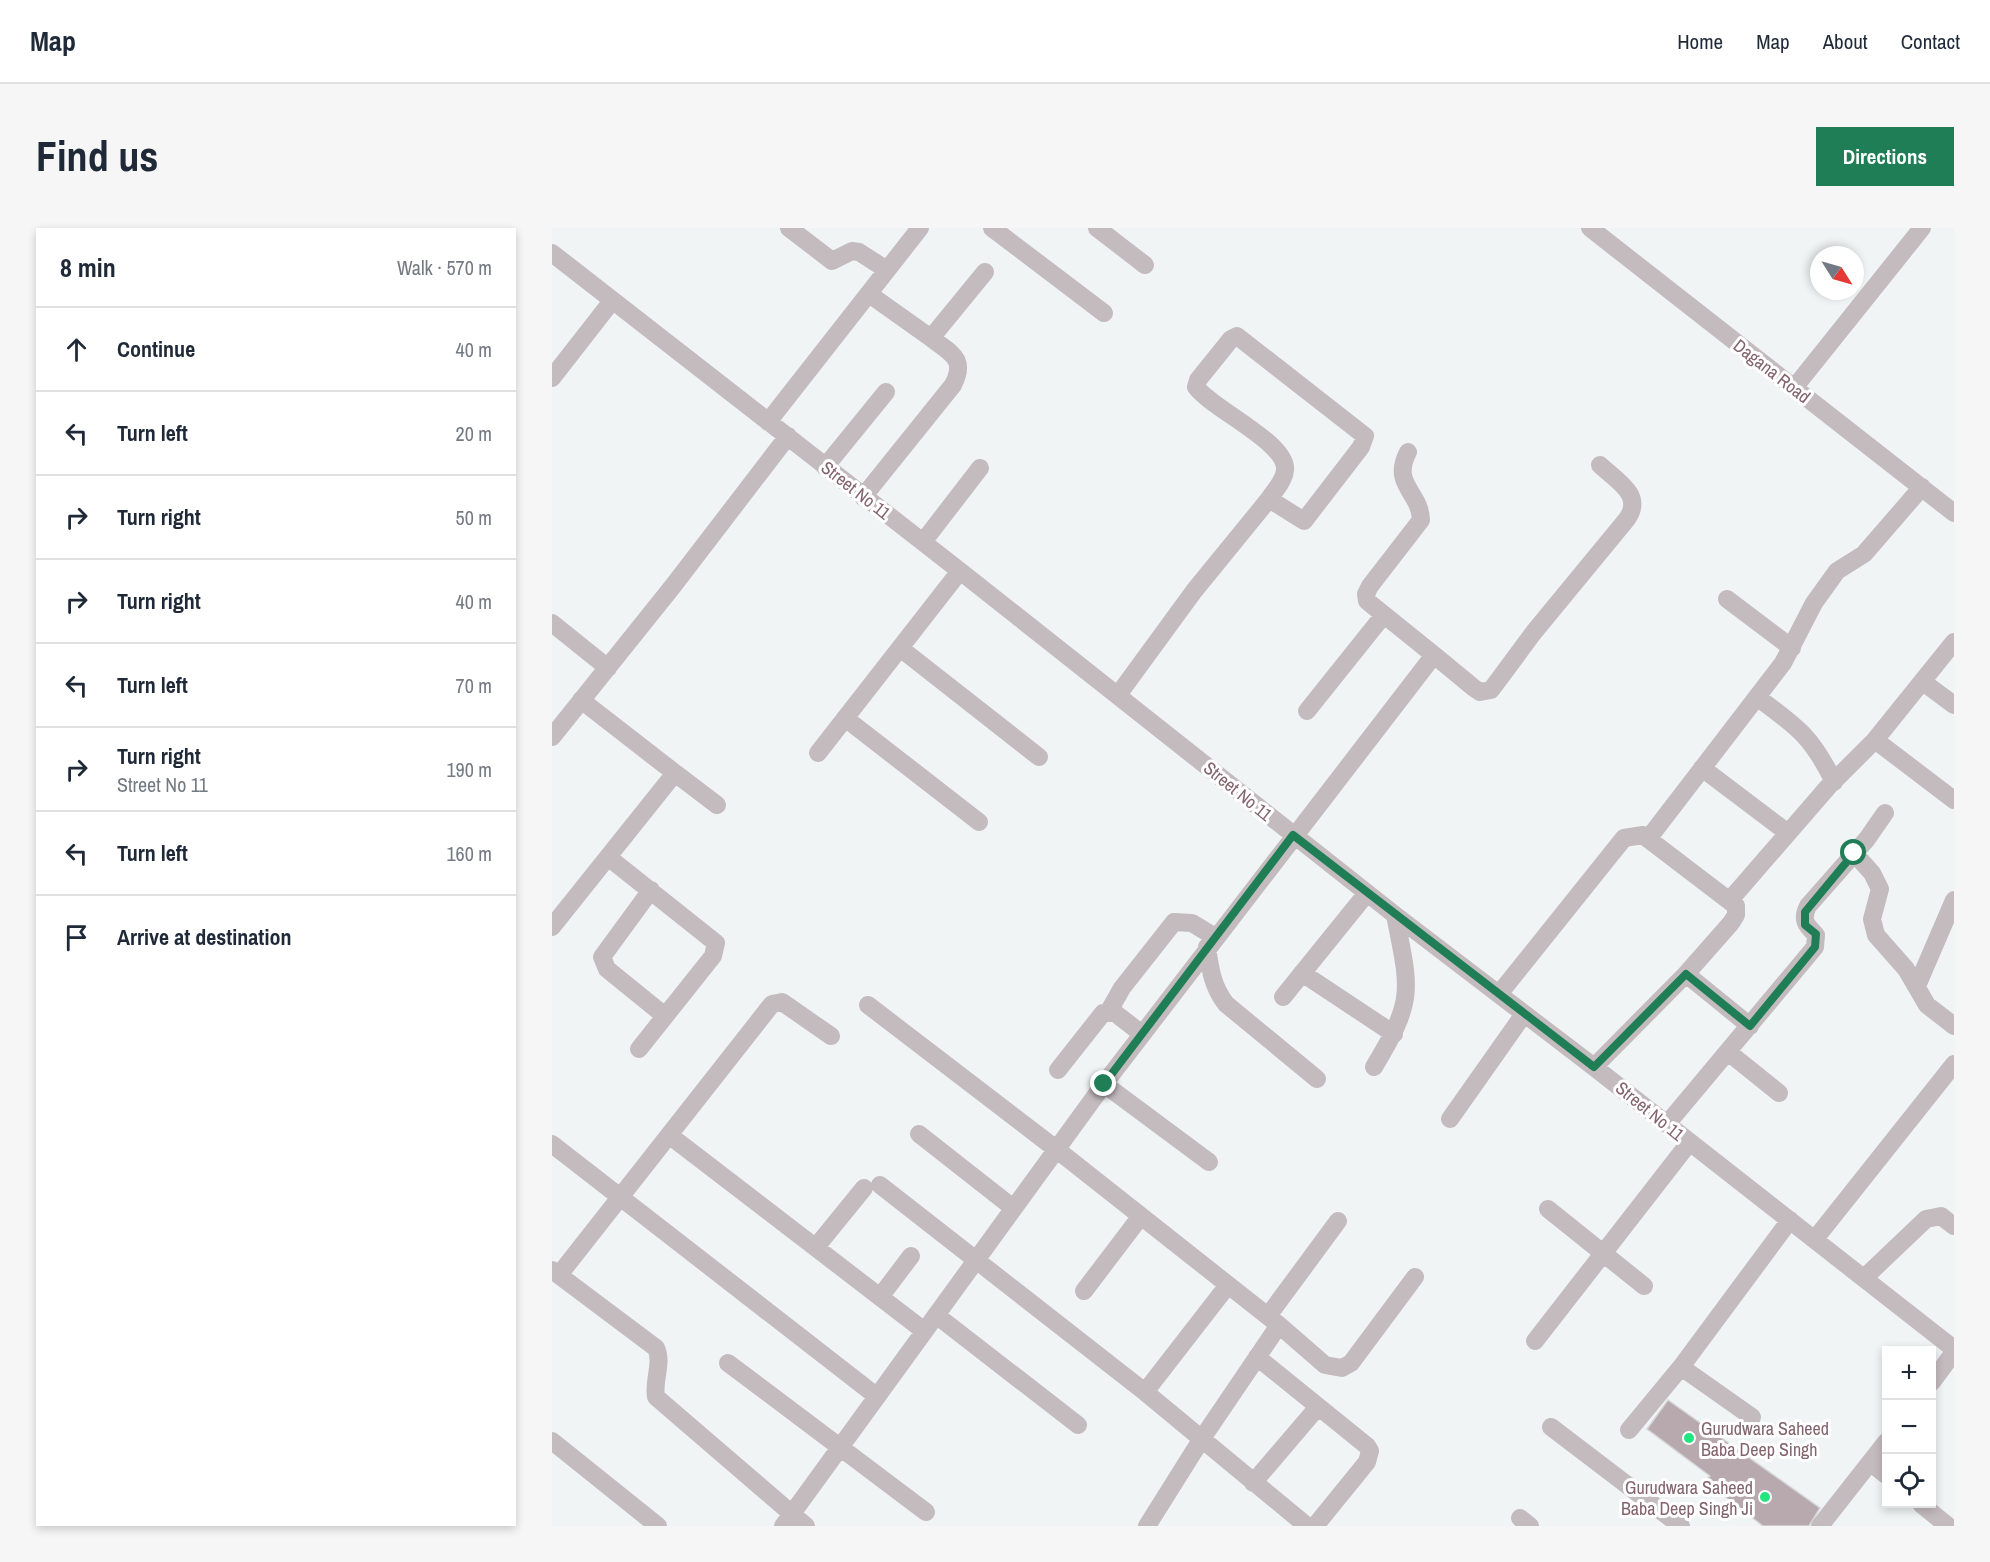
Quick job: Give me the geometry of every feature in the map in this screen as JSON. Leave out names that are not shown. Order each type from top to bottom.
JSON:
[{"type":"street","points":[[789,228],[832,261],[852,251],[859,252],[887,270]]},
{"type":"street","points":[[768,422],[920,228]]},
{"type":"street","points":[[992,228],[1104,313]]},
{"type":"street","points":[[1097,228],[1145,265]]},
{"type":"street","name":"Dagana Road","points":[[1591,228],[1954,513]]},
{"type":"street","points":[[1794,388],[1922,228]]},
{"type":"street","name":"Street No 11","points":[[552,252],[1395,915],[1815,1239],[1954,1351]]},
{"type":"street","points":[[931,338],[985,272]]},
{"type":"street","points":[[863,497],[953,385],[959,373],[960,364],[954,356],[931,338],[869,294]]},
{"type":"street","points":[[552,378],[612,301]]},
{"type":"street","points":[[1118,695],[1175,616],[1269,499],[1280,483],[1285,469],[1282,459],[1272,446],[1197,387],[1198,380],[1231,339],[1237,336],[1365,436],[1361,447],[1308,519],[1299,520],[1269,499]]},
{"type":"street","points":[[825,467],[886,392]]},
{"type":"street","points":[[556,724],[581,700],[608,668],[788,436]]},
{"type":"street","points":[[1408,452],[1401,473],[1405,485],[1421,512],[1421,520],[1366,594],[1367,601],[1480,692],[1491,690],[1534,632],[1633,510],[1634,501],[1630,494],[1600,465]]},
{"type":"street","points":[[923,542],[980,468]]},
{"type":"street","points":[[1648,839],[1792,648],[1814,603],[1837,571],[1864,554],[1922,487]]},
{"type":"street","points":[[818,753],[960,571]]},
{"type":"street","points":[[1727,599],[1792,648]]},
{"type":"street","points":[[1307,711],[1383,616]]},
{"type":"street","points":[[552,623],[608,668]]},
{"type":"street","points":[[1730,900],[1834,782],[1875,740],[1954,642]]},
{"type":"street","points":[[900,648],[1039,757]]},
{"type":"street","points":[[831,1036],[782,1002],[772,1004],[619,1197],[555,1273],[656,1348],[659,1355],[655,1378],[656,1397],[793,1522],[838,1448],[976,1260],[1012,1207],[1211,942],[1434,655]]},
{"type":"street","points":[[1923,681],[1954,705]]},
{"type":"street","points":[[1757,697],[1802,730],[1820,754],[1834,782]]},
{"type":"street","points":[[581,700],[717,805]]},
{"type":"street","points":[[845,718],[979,822]]},
{"type":"street","points":[[1875,740],[1954,800]]},
{"type":"street","points":[[1702,768],[1788,833]]},
{"type":"street","points":[[552,927],[675,773]]},
{"type":"street","points":[[1667,1124],[1815,947],[1816,934],[1805,925],[1805,912],[1885,813]]},
{"type":"street","points":[[1499,994],[1624,837],[1633,834],[1648,839],[1730,900],[1736,906],[1736,915],[1686,974],[1594,1067]]},
{"type":"street","points":[[1854,853],[1872,873],[1881,890],[1872,919],[1876,935],[1896,956],[1927,1005],[1952,1021]]},
{"type":"street","points":[[608,856],[716,943],[713,956],[639,1049]]},
{"type":"street","points":[[651,890],[602,957],[607,969],[665,1016]]},
{"type":"street","points":[[1283,997],[1367,893]]},
{"type":"street","points":[[1917,986],[1954,900]]},
{"type":"street","points":[[1374,1067],[1403,1014],[1407,993],[1407,975],[1395,915]]},
{"type":"street","points":[[1058,1070],[1098,1018],[1109,1011],[1122,988],[1174,922],[1192,923],[1211,942],[1212,979],[1217,992],[1226,1004],[1317,1078]]},
{"type":"street","points":[[1302,973],[1394,1034]]},
{"type":"street","points":[[1686,974],[1750,1026]]},
{"type":"street","points":[[868,1005],[1056,1149],[1274,1321],[1325,1365],[1342,1368],[1350,1363],[1415,1277]]},
{"type":"street","points":[[1109,1011],[1142,1034]]},
{"type":"street","points":[[1450,1119],[1524,1014]]},
{"type":"street","points":[[1728,1052],[1779,1093]]},
{"type":"street","points":[[1815,1239],[1954,1064]]},
{"type":"street","points":[[1104,1084],[1209,1162]]},
{"type":"street","points":[[919,1134],[1012,1207]]},
{"type":"street","points":[[669,1135],[923,1330]]},
{"type":"street","points":[[1535,1341],[1605,1255],[1689,1143]]},
{"type":"street","points":[[552,1144],[875,1395]]},
{"type":"street","points":[[816,1247],[872,1187],[976,1260],[1145,1392],[1307,1526]]},
{"type":"street","points":[[1548,1209],[1644,1286]]},
{"type":"street","points":[[1084,1291],[1141,1216]]},
{"type":"street","points":[[1864,1278],[1926,1219],[1941,1216],[1954,1226]]},
{"type":"street","points":[[1629,1430],[1681,1367],[1790,1220]]},
{"type":"street","points":[[1147,1526],[1257,1357],[1274,1321],[1338,1221]]},
{"type":"street","points":[[880,1297],[910,1256]]},
{"type":"street","points":[[1145,1392],[1228,1285]]},
{"type":"street","points":[[936,1315],[1078,1425]]},
{"type":"street","points":[[1936,1376],[1954,1351]]},
{"type":"street","points":[[1257,1357],[1317,1408],[1367,1446],[1370,1451],[1367,1462],[1315,1526]]},
{"type":"street","points":[[728,1363],[926,1512]]},
{"type":"street","points":[[1681,1367],[1752,1417]]},
{"type":"street","points":[[1253,1483],[1317,1408]]},
{"type":"street","points":[[1551,1427],[1681,1526]]},
{"type":"street","points":[[552,1441],[636,1519],[658,1526]]},
{"type":"street","points":[[1821,1526],[1882,1448]]},
{"type":"street","points":[[1871,1462],[1882,1471]]},
{"type":"street","points":[[1927,1508],[1948,1526]]},
{"type":"building","name":"Gurudwara Saheed Baba Deep Singh Ji","points":[[1668,1400],[1820,1508],[1809,1526],[1763,1526],[1705,1481],[1710,1476],[1647,1429]]},
{"type":"place","name":"Gurudwara Saheed Baba Deep Singh","points":[[1689,1438]]},
{"type":"place","name":"Gurudwara Saheed Baba Deep Singh Ji","points":[[1765,1497]]},
{"type":"route","points":[[1104,1084],[1293,835],[1594,1067],[1686,974],[1750,1026],[1815,947],[1816,934],[1805,925],[1805,912],[1854,853]]}]
